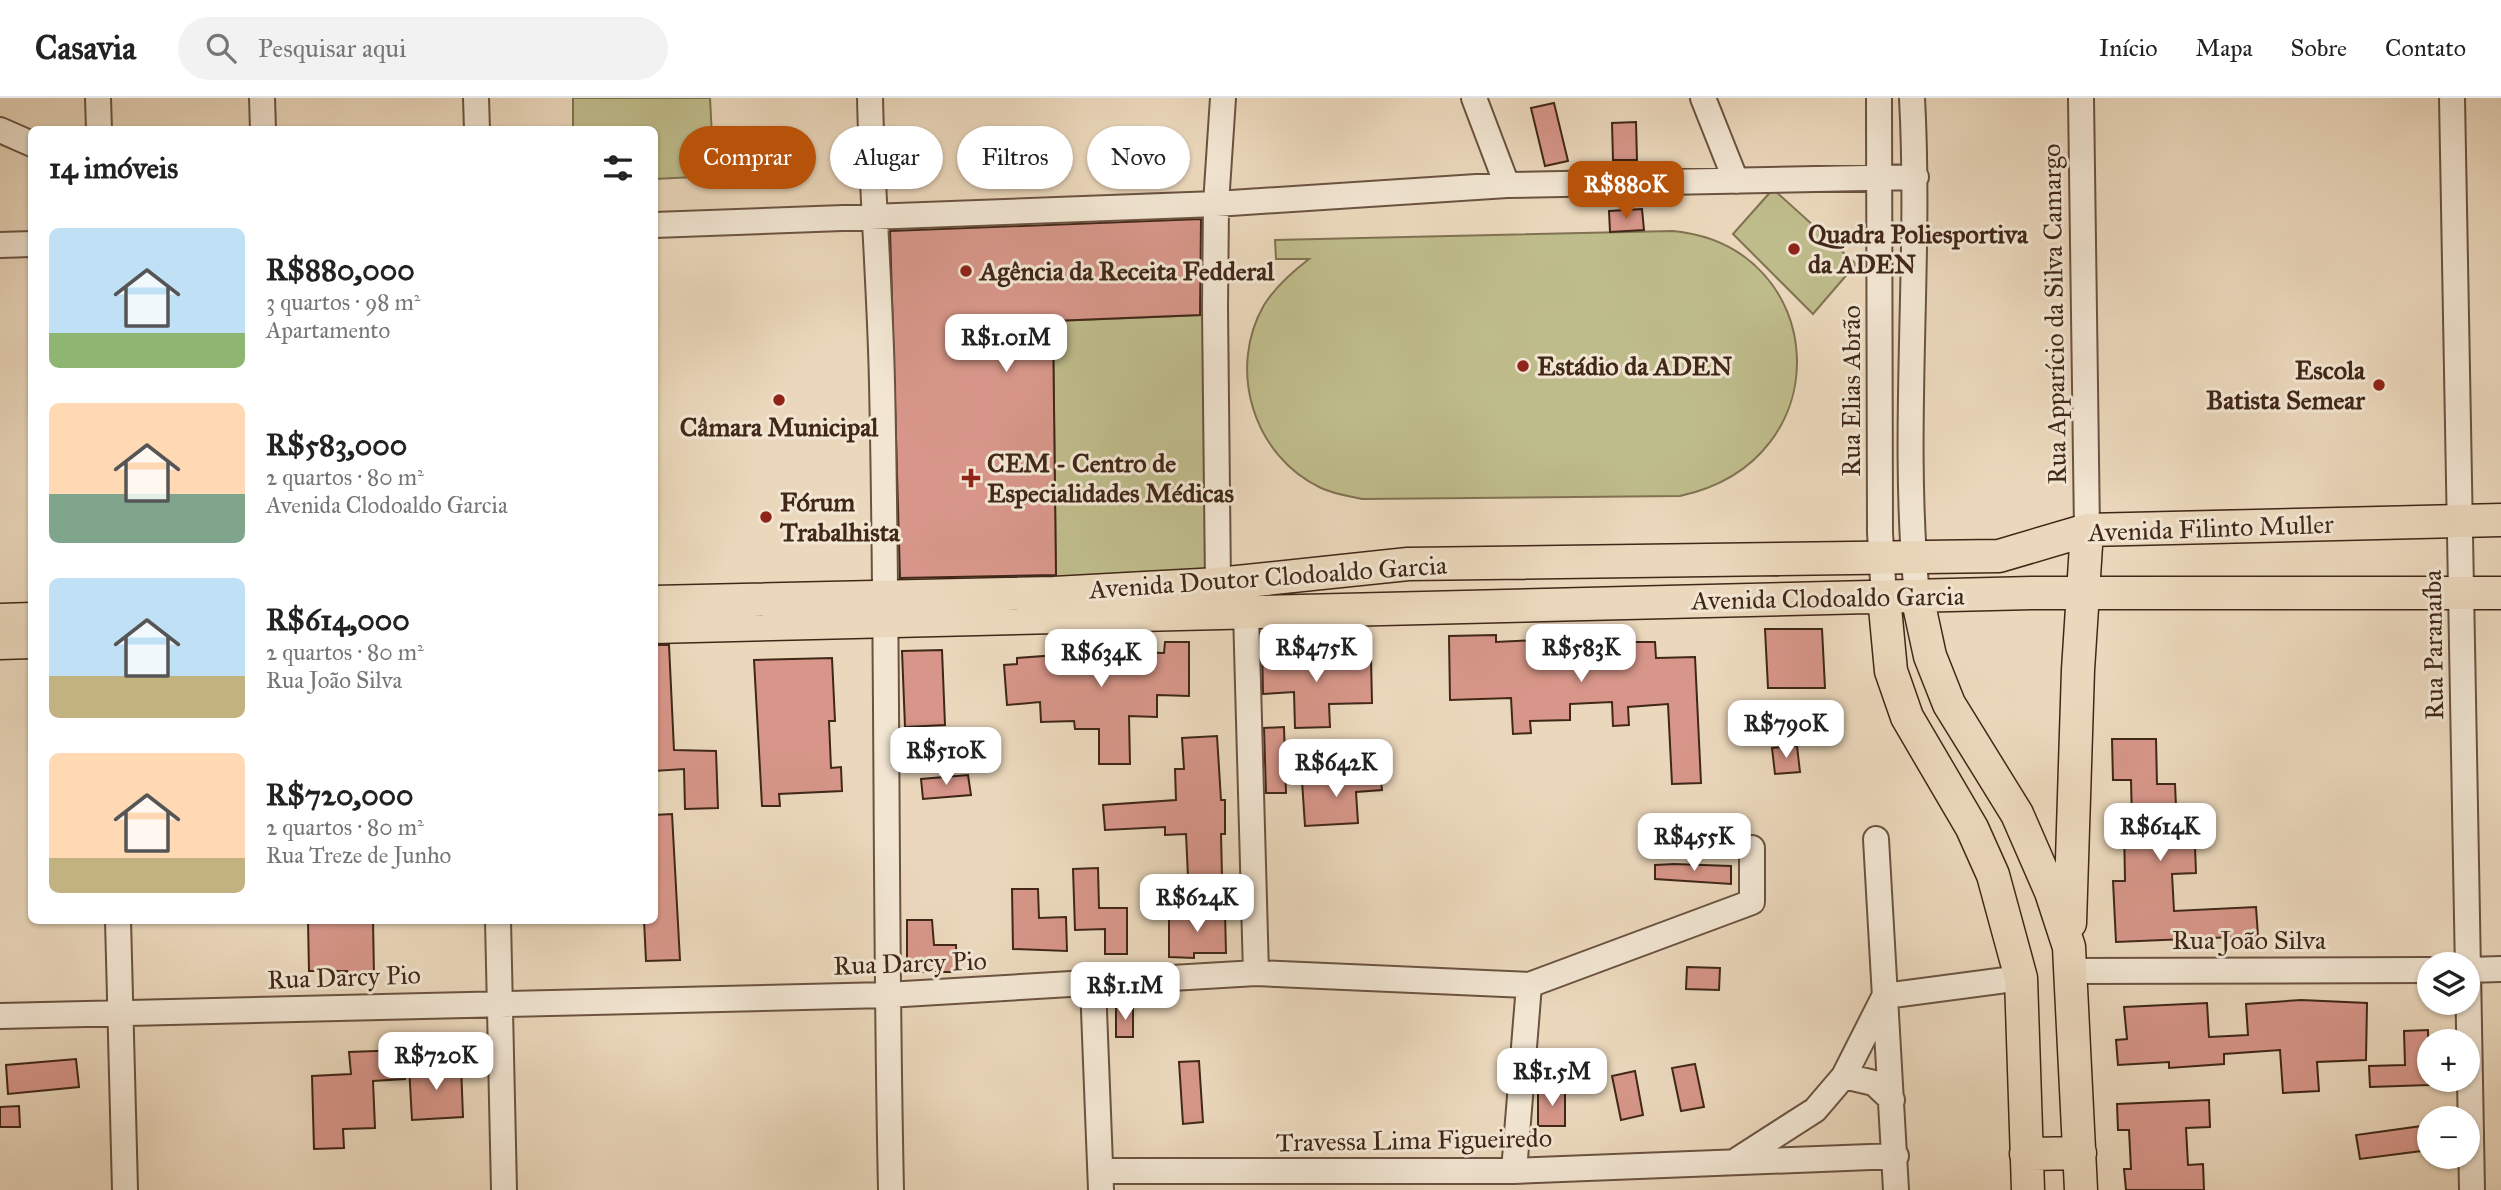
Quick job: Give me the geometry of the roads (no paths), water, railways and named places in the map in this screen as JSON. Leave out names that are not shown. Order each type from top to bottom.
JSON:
[{"type":"main road","name":"Avenida Filinto Muller","points":[[1882,559],[1999,556],[2087,530],[2501,520]]},
{"type":"main road","points":[[2081,1190],[2069,959],[2078,670],[2087,530]]},
{"type":"main road","name":"Avenida Doutor Clodoaldo Garcia","points":[[658,627],[1054,593],[1218,584],[1408,564],[1882,559]]},
{"type":"main road","points":[[1560,562],[1561,604]]},
{"type":"main road","points":[[1614,562],[1614,603]]},
{"type":"main road","name":"Avenida Clodoaldo Garcia","points":[[1246,612],[2032,593],[2084,594]]},
{"type":"main road","points":[[2084,594],[2501,593]]},
{"type":"main road","points":[[1917,596],[1930,656],[1950,704],[2017,814],[2051,892],[2069,959]]},
{"type":"main road","points":[[1884,597],[1891,671],[1907,717],[1972,828],[1993,874],[2021,978],[2028,1190]]},
{"type":"main road","name":"Avenida Doutor Clodoaldo Garcia","points":[[658,602],[885,609],[1246,612]]},
{"type":"main road","points":[[0,620],[28,619]]},
{"type":"main road","points":[[0,643],[28,642]]},
{"type":"main road","points":[[2026,1154],[2080,1153]]},
{"type":"street","points":[[98,98],[99,126]]},
{"type":"street","points":[[262,98],[263,126]]},
{"type":"street","points":[[477,98],[477,126]]},
{"type":"street","points":[[870,98],[873,218],[882,380],[891,1190]]},
{"type":"street","points":[[1218,584],[1216,204],[1223,98]]},
{"type":"street","points":[[1474,98],[1507,185]]},
{"type":"street","points":[[1703,98],[1736,181]]},
{"type":"street","name":"Rua Elias Abrão","points":[[1879,98],[1884,597]]},
{"type":"street","points":[[1912,98],[1916,177],[1913,558],[1917,596]]},
{"type":"street","name":"Rua Apparício da Silva Camargo","points":[[2081,98],[2087,530]]},
{"type":"street","name":"Rua Paranaíba","points":[[2452,98],[2468,952]]},
{"type":"street","points":[[0,130],[28,142]]},
{"type":"street","points":[[658,225],[1216,204],[1507,185],[1916,177]]},
{"type":"street","points":[[0,245],[28,244]]},
{"type":"street","points":[[1246,612],[1256,973]]},
{"type":"street","points":[[1876,839],[1896,1190]]},
{"type":"street","name":"Rua Darcy Pio","points":[[0,1016],[887,995],[1093,985],[1256,973],[1529,985],[1752,902],[1752,848]]},
{"type":"street","points":[[118,924],[125,1190]]},
{"type":"street","points":[[498,924],[504,1190]]},
{"type":"street","name":"Rua João Silva","points":[[2069,959],[2417,970]]},
{"type":"street","points":[[2480,970],[2501,970]]},
{"type":"street","points":[[1885,996],[2021,978]]},
{"type":"street","points":[[1093,985],[1101,1181]]},
{"type":"street","points":[[1514,1171],[1529,985]]},
{"type":"street","points":[[1737,1160],[1815,1110],[1844,1076],[1885,996]]},
{"type":"street","name":"Rua Paranaíba","points":[[2469,1015],[2472,1190]]},
{"type":"street","points":[[1844,1076],[1874,1083],[1892,1100]]},
{"type":"street","name":"Travessa Lima Figueiredo","points":[[1101,1181],[1514,1171],[1737,1160],[1896,1156]]},
{"type":"place","name":"Quadra Poliesportiva da ADEN","points":[[1794,249]]},
{"type":"place","name":"Agência da Receita Fedderal","points":[[966,271]]},
{"type":"place","name":"Estádio da ADEN","points":[[1523,366]]},
{"type":"place","name":"Escola Batista Semear","points":[[2379,385]]},
{"type":"place","name":"Câmara Municipal","points":[[779,400]]},
{"type":"place","name":"CEM - Centro de Especialidades Médicas","points":[[971,478]]},
{"type":"place","name":"Fórum Trabalhista","points":[[766,517]]}]
